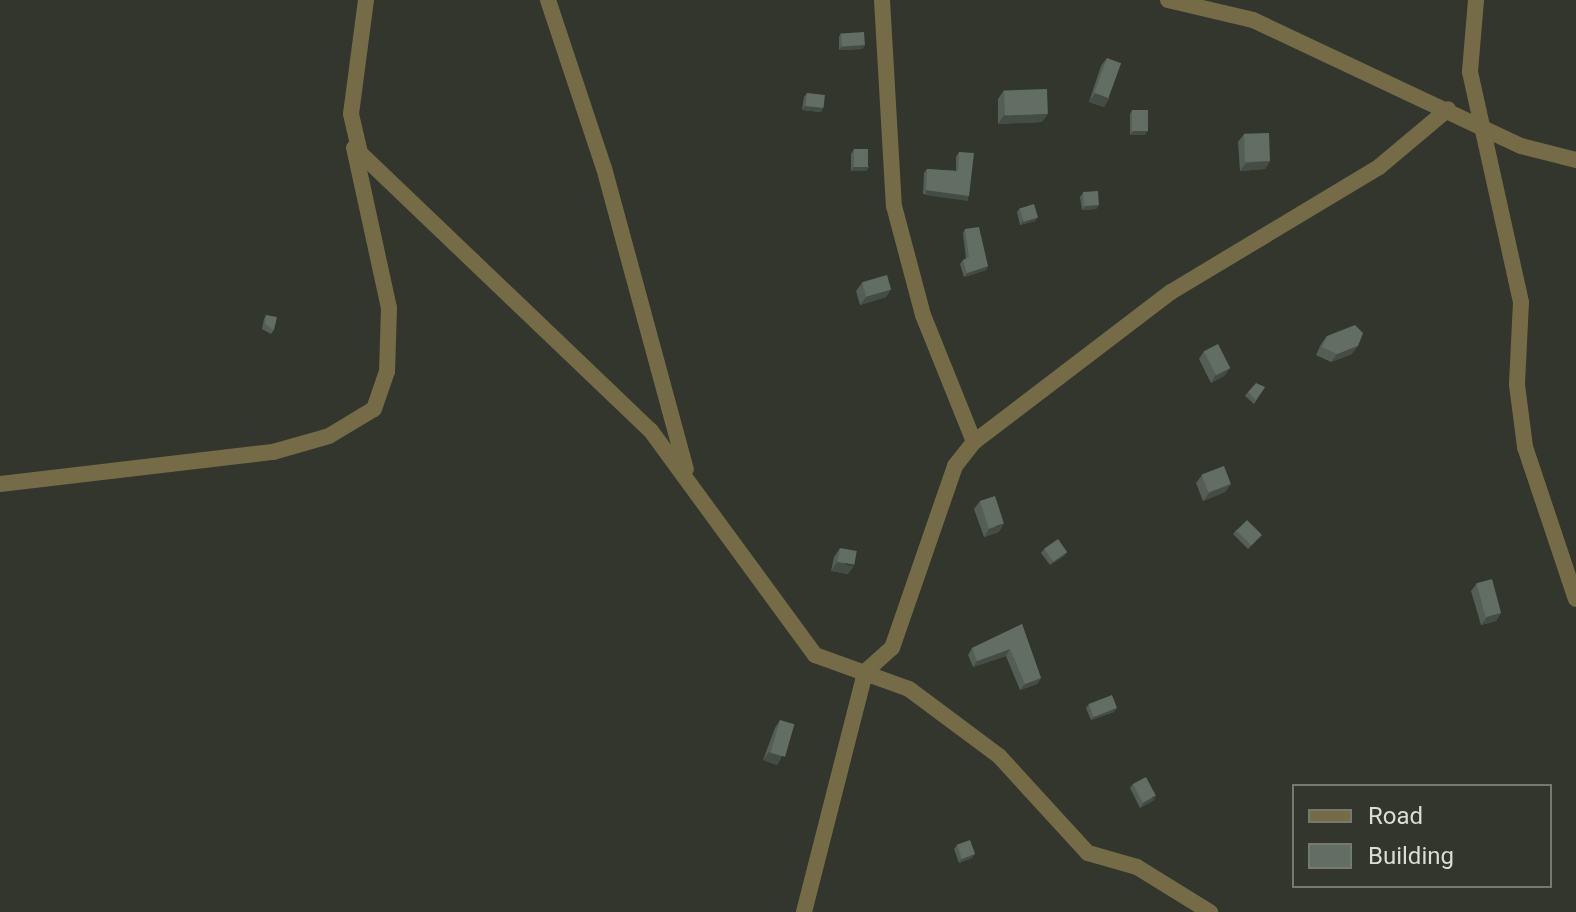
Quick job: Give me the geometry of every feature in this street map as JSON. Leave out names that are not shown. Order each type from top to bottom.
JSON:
[{"type":"street","points":[[0,484],[273,452],[329,436],[374,409],[387,372],[389,308],[354,142],[351,103],[366,0]]},
{"type":"street","points":[[548,0],[604,168],[689,482]]},
{"type":"street","points":[[882,0],[894,206],[923,315],[974,442]]},
{"type":"street","points":[[1168,0],[1253,20],[1478,123],[1521,146],[1576,160]]},
{"type":"street","points":[[1476,0],[1470,72],[1478,123],[1521,302],[1517,385],[1525,447],[1576,599]]},
{"type":"street","points":[[804,912],[865,672],[892,648],[955,466],[974,442],[1171,292],[1379,167],[1448,109]]},
{"type":"street","points":[[354,142],[378,175],[589,366],[689,482],[815,655],[909,689],[974,735],[1088,853],[1137,867],[1210,912]]},
{"type":"building","points":[[864,32],[865,45],[842,47],[841,34]]},
{"type":"building","points":[[1107,58],[1121,63],[1108,98],[1094,93]]},
{"type":"building","points":[[1047,89],[1048,114],[1005,115],[1004,91]]},
{"type":"building","points":[[807,93],[825,95],[824,108],[806,106]]},
{"type":"building","points":[[1132,110],[1148,110],[1148,131],[1132,131]]},
{"type":"building","points":[[1269,133],[1270,161],[1245,162],[1244,134]]},
{"type":"building","points":[[854,149],[868,149],[868,167],[854,167]]},
{"type":"building","points":[[959,152],[974,153],[969,196],[926,190],[927,169],[958,171]]},
{"type":"building","points":[[1098,191],[1099,205],[1084,206],[1083,192]]},
{"type":"building","points":[[1034,204],[1038,217],[1024,222],[1020,208]]},
{"type":"building","points":[[979,227],[988,266],[967,273],[963,260],[969,257],[965,229]]},
{"type":"building","points":[[887,275],[891,289],[866,297],[862,282]]},
{"type":"building","points":[[266,315],[277,317],[274,330],[265,324]]},
{"type":"building","points":[[1355,325],[1363,333],[1358,346],[1337,354],[1322,347],[1327,336]]},
{"type":"building","points":[[1218,344],[1230,368],[1216,375],[1204,351]]},
{"type":"building","points":[[1256,383],[1265,387],[1256,400],[1248,392]]},
{"type":"building","points":[[1224,466],[1231,484],[1208,492],[1202,475]]},
{"type":"building","points":[[995,496],[1004,524],[989,529],[980,501]]},
{"type":"building","points":[[1247,520],[1262,535],[1251,545],[1236,531]]},
{"type":"building","points":[[1058,539],[1067,552],[1053,562],[1044,549]]},
{"type":"building","points":[[840,548],[857,551],[854,565],[838,562]]},
{"type":"building","points":[[1492,579],[1501,613],[1486,617],[1477,583]]},
{"type":"building","points":[[1022,624],[1041,678],[1025,684],[1010,649],[977,661],[972,648]]},
{"type":"building","points":[[1112,695],[1117,708],[1094,717],[1089,704]]},
{"type":"building","points":[[780,720],[794,724],[785,757],[771,753]]},
{"type":"building","points":[[1146,777],[1156,796],[1143,803],[1133,784]]},
{"type":"building","points":[[970,840],[975,854],[962,859],[957,845]]}]
